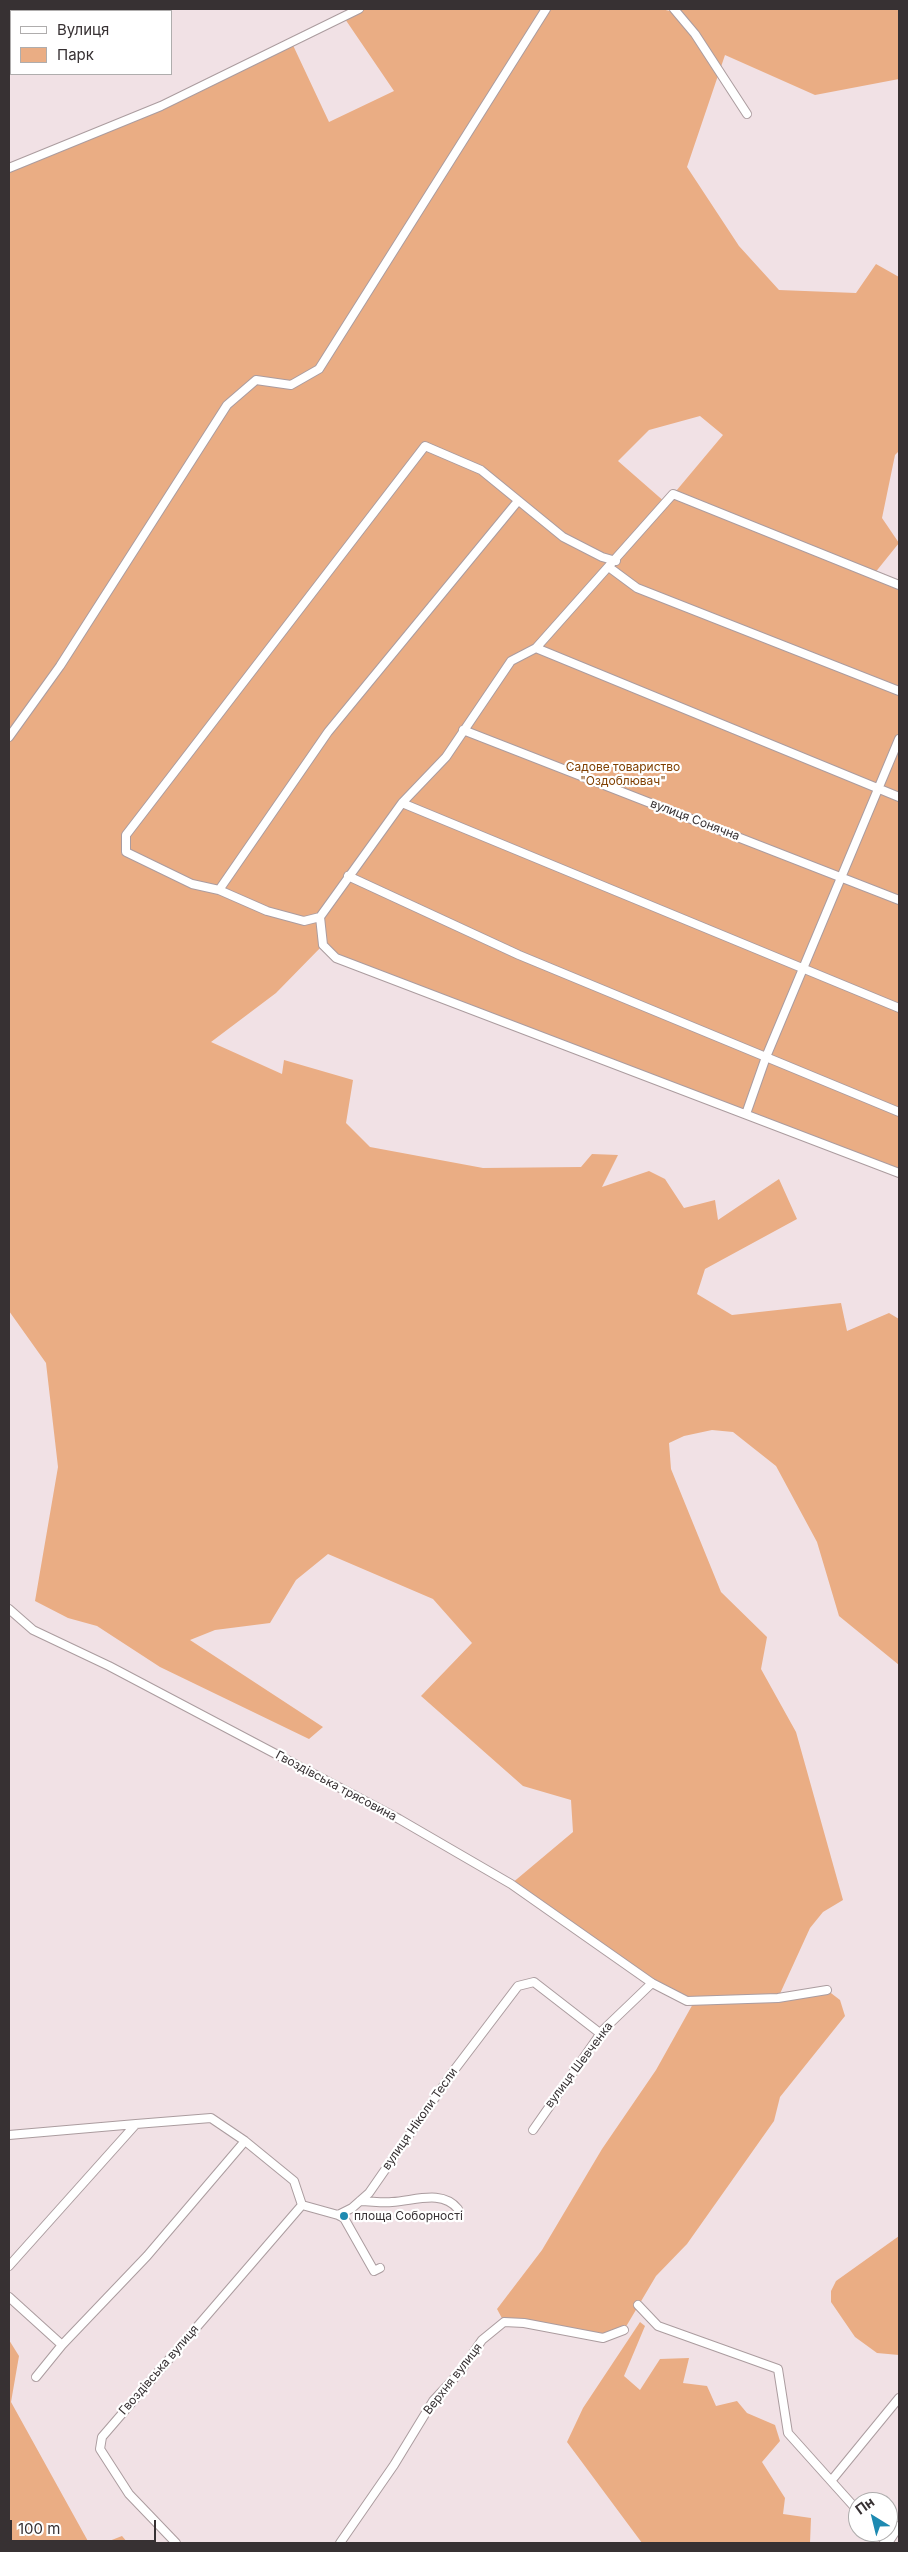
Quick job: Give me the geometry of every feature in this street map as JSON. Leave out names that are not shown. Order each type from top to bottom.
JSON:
[{"type":"street","points":[[9,168],[161,106],[359,9]]},
{"type":"street","points":[[9,737],[60,666],[227,405],[256,380],[291,385],[319,369],[546,9]]},
{"type":"street","points":[[674,9],[695,34],[747,114]]},
{"type":"street","points":[[320,917],[304,921],[267,911],[220,890],[192,884],[126,852],[126,835],[424,446],[481,470],[562,537],[602,557],[616,561]]},
{"type":"street","points":[[899,585],[673,494],[610,568],[536,648],[511,661],[446,757],[402,803],[320,917],[323,945],[336,958],[899,1173]]},
{"type":"street","points":[[220,890],[328,732],[518,501]]},
{"type":"street","points":[[610,568],[637,588],[899,691]]},
{"type":"street","points":[[536,648],[899,797]]},
{"type":"street","name":"вулиця Сонячна","points":[[463,730],[899,900]]},
{"type":"street","points":[[746,1114],[766,1057],[899,738]]},
{"type":"street","points":[[402,803],[899,1008]]},
{"type":"street","points":[[348,876],[519,955],[899,1112]]},
{"type":"street","name":"Гвоздівська трясовина","points":[[9,1609],[33,1630],[109,1666],[381,1810],[512,1884],[652,1983],[687,2002],[778,1998],[827,1990]]},
{"type":"street","name":"вулиця Ніколи Тесли","points":[[338,2215],[360,2201],[368,2193],[455,2069],[518,1986],[534,1982],[601,2034]]},
{"type":"street","name":"вулиця Шевченка","points":[[533,2130],[601,2034],[652,1983]]},
{"type":"street","points":[[9,2135],[211,2118],[245,2141],[294,2181],[302,2204],[344,2218],[377,2270]]},
{"type":"street","points":[[9,2266],[136,2124]]},
{"type":"street","points":[[36,2377],[62,2345],[147,2256],[245,2141]]},
{"type":"street","points":[[360,2201],[381,2203],[440,2198],[452,2201],[458,2209]]},
{"type":"street","name":"Гвоздівська вулиця","points":[[176,2543],[129,2494],[100,2450],[102,2437],[302,2204]]},
{"type":"street","points":[[9,2297],[62,2345]]},
{"type":"street","points":[[638,2305],[658,2326],[778,2369],[788,2433],[848,2500]]},
{"type":"street","name":"Верхня вулиця","points":[[340,2543],[394,2465],[433,2401],[460,2372],[482,2340],[504,2322],[524,2323],[603,2338],[624,2330]]},
{"type":"street","points":[[831,2481],[899,2398]]},
{"type":"street","points":[[888,2543],[899,2526]]},
{"type":"green space","points":[[9,9],[93,9],[10,10],[9,43]]},
{"type":"green space","name":"Садове товариство \"Оздоблювач\"","points":[[359,9],[661,9],[670,11],[672,9],[899,9],[899,79],[815,95],[725,55],[687,167],[739,246],[779,290],[856,293],[876,264],[899,277],[899,451],[895,455],[882,518],[899,543],[874,574],[899,585],[899,1173],[336,958],[323,945],[276,993],[211,1042],[282,1074],[284,1060],[353,1080],[346,1123],[370,1147],[483,1168],[581,1167],[592,1154],[618,1155],[602,1187],[649,1171],[665,1179],[684,1208],[715,1200],[718,1220],[779,1179],[797,1219],[705,1269],[697,1294],[732,1315],[841,1303],[847,1331],[889,1313],[899,1319],[899,1665],[839,1616],[817,1542],[776,1466],[733,1432],[712,1430],[684,1436],[669,1443],[671,1469],[721,1592],[767,1637],[761,1669],[796,1732],[843,1900],[823,1912],[810,1928],[778,1998],[827,1990],[840,2000],[845,2016],[780,2097],[774,2121],[687,2244],[656,2276],[624,2330],[603,2338],[504,2322],[497,2309],[542,2250],[602,2149],[656,2070],[694,2002],[652,1983],[511,1884],[573,1832],[571,1800],[523,1786],[421,1696],[472,1643],[433,1599],[328,1554],[296,1580],[270,1623],[215,1630],[190,1640],[323,1727],[309,1739],[160,1667],[97,1626],[68,1618],[35,1601],[58,1467],[46,1363],[9,1311],[9,168],[161,106],[291,41],[329,122],[394,91],[343,16]],"holes":[[[700,416],[723,435],[666,503],[618,461],[649,430]]]},
{"type":"green space","points":[[899,2236],[899,2355],[877,2353],[855,2337],[831,2302],[831,2291],[836,2281]]},
{"type":"green space","points":[[640,2322],[645,2326],[624,2376],[640,2390],[660,2359],[689,2358],[683,2383],[707,2386],[716,2406],[737,2401],[747,2413],[775,2425],[780,2441],[762,2462],[785,2498],[783,2514],[811,2518],[810,2543],[642,2543],[567,2442],[583,2408]]},
{"type":"green space","points":[[9,2340],[19,2356],[11,2402],[89,2543],[9,2543]]},
{"type":"green space","points":[[122,2536],[128,2543],[104,2543]]},
{"type":"place","name":"площа Соборності","points":[[344,2216]]}]
